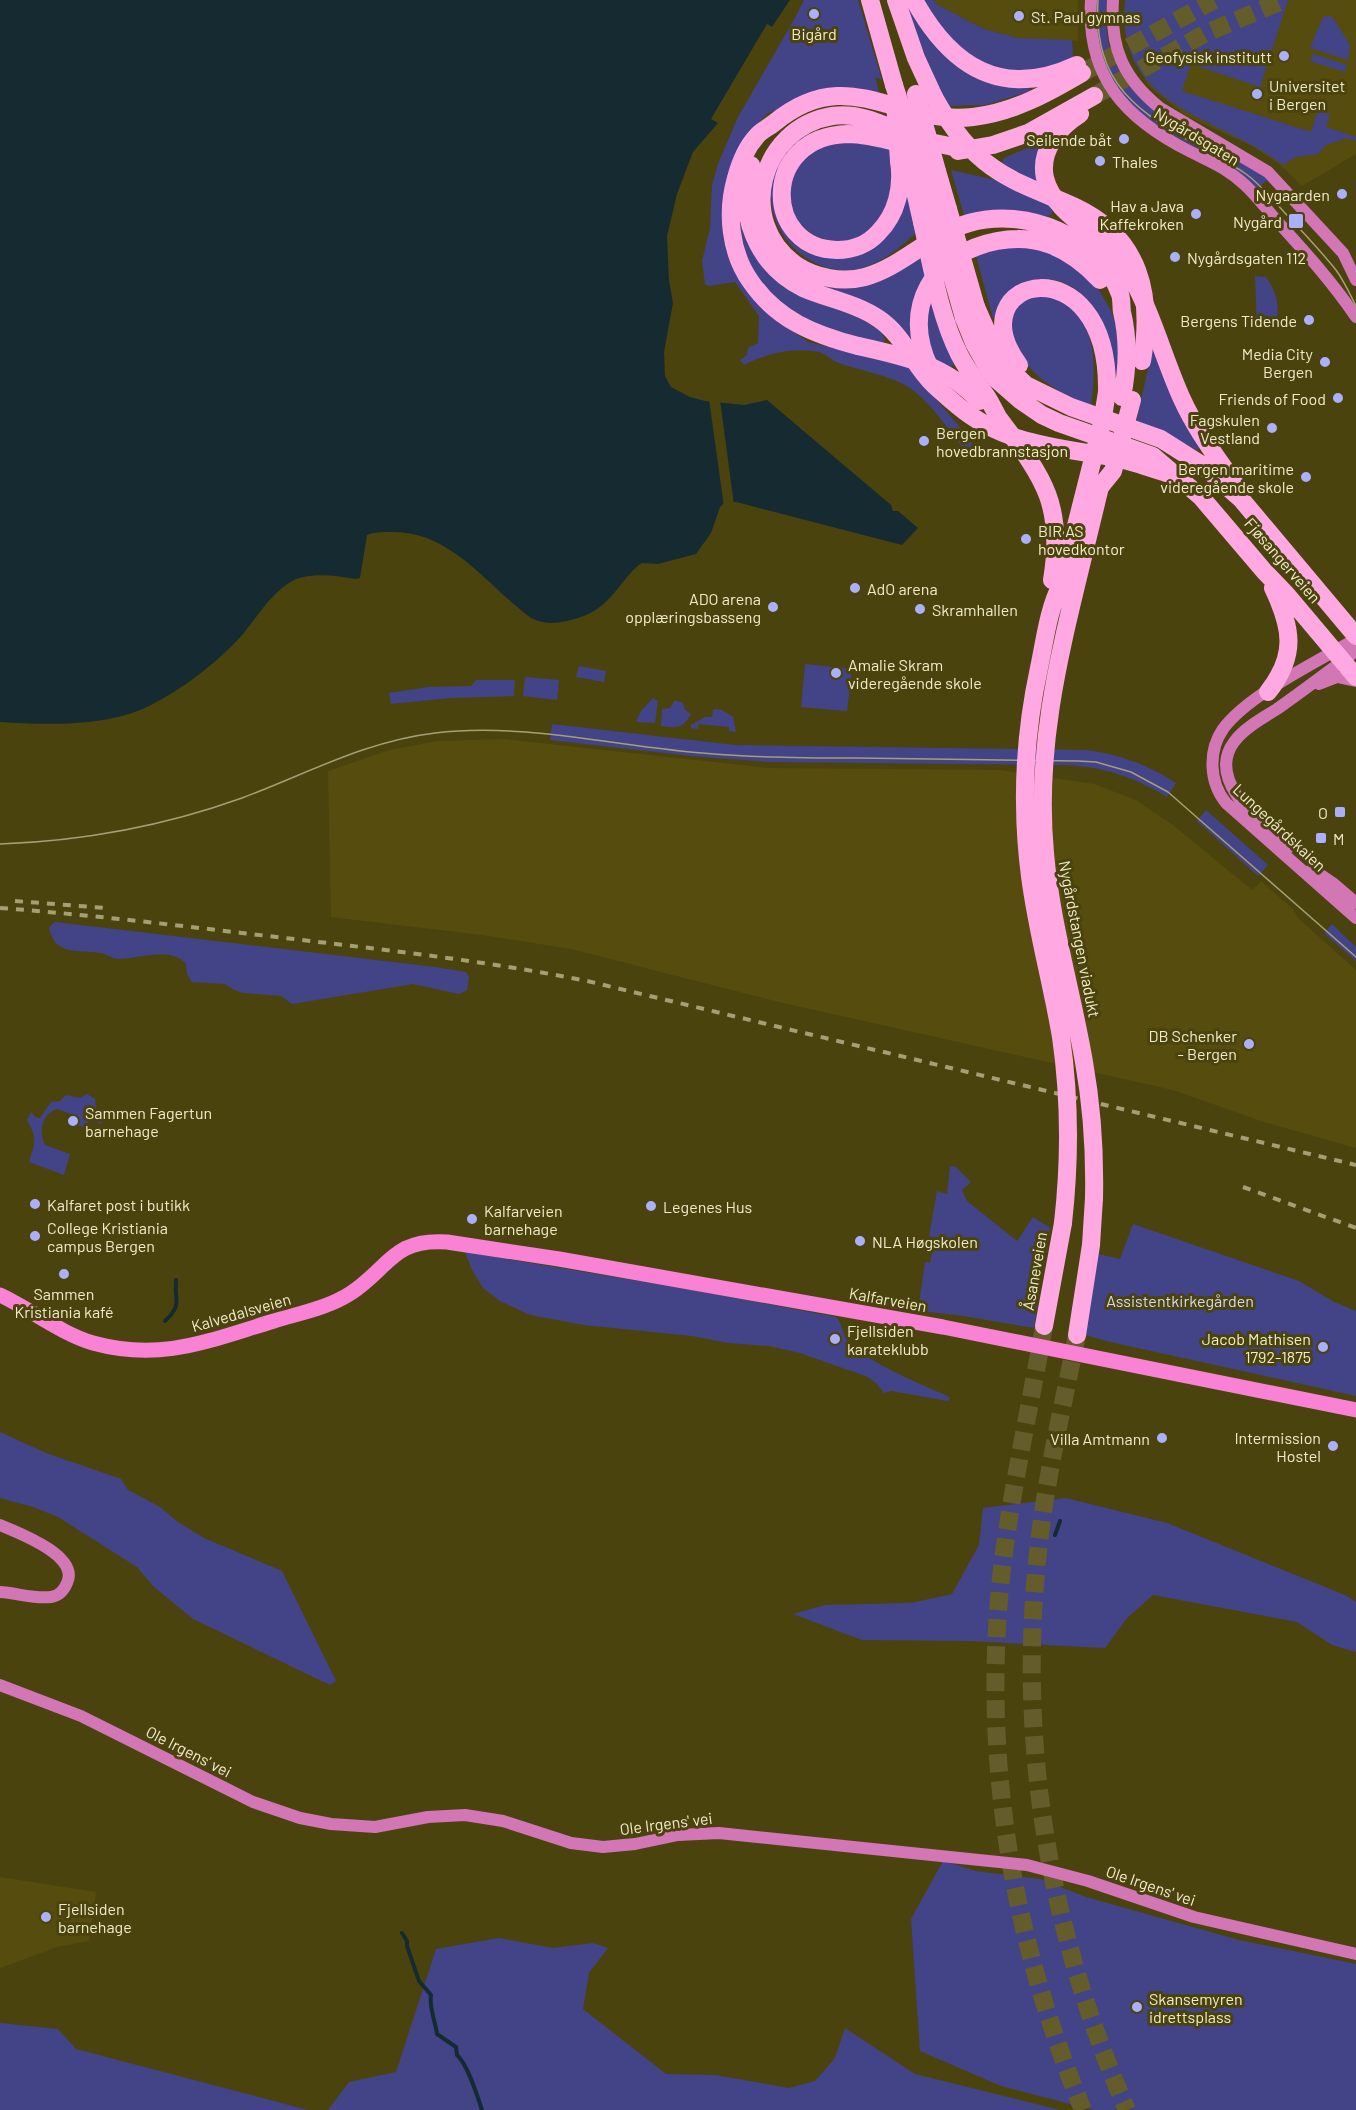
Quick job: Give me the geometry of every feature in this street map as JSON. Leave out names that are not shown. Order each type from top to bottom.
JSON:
[{"type":"highway","points":[[870,0],[917,166],[970,313],[1002,360],[1026,385],[1071,407],[1149,434],[1176,447],[1202,465],[1240,499]]},
{"type":"highway","points":[[889,0],[916,94],[917,166],[900,181],[895,207],[884,227],[865,244],[844,250],[822,248],[805,240],[788,220],[782,201],[785,171],[796,155],[814,142],[848,134],[879,138],[935,152],[948,153],[993,145],[1028,133],[1096,100],[1054,138],[1045,160],[1044,171],[1049,188],[1060,205],[1112,251],[1129,274],[1188,412],[1234,483],[1240,499]]},
{"type":"highway","points":[[896,0],[916,58],[934,97],[956,133],[983,161],[1015,181],[1087,214],[1107,228],[1123,245],[1136,266],[1143,289],[1146,318],[1142,361],[1102,423],[1061,585],[1054,599]]},
{"type":"highway","points":[[914,0],[929,25],[945,45],[963,61],[987,73],[1014,79],[1041,78],[1080,69],[1023,105],[988,115],[940,118],[864,98],[837,95],[803,104],[756,136],[746,151],[734,186],[730,218],[739,258],[750,280],[767,302],[789,320],[820,335],[907,357],[938,369],[960,383],[997,415]]},
{"type":"highway","points":[[962,150],[921,140],[861,117],[832,116],[805,125],[784,141],[776,151],[765,175],[762,197],[770,233],[788,259],[808,272],[831,279],[856,279],[879,272],[928,241],[952,229],[985,219],[1027,220],[1058,230],[1093,255],[1103,266],[1120,296],[1128,348],[1120,396]]},
{"type":"highway","points":[[770,126],[750,166],[746,192],[747,214],[761,251],[780,272],[801,286],[857,307],[882,321],[897,335],[934,386],[983,424],[1008,436],[1041,446],[1113,458],[1173,475]]},
{"type":"highway","points":[[935,216],[937,291],[953,340],[965,366],[1032,463],[1048,495],[1055,530],[1052,580],[1054,599]]},
{"type":"highway","points":[[944,393],[920,343],[918,318],[920,305],[932,280],[939,270],[961,253],[974,247],[1003,240],[1028,240],[1047,244],[1075,257],[1086,265],[1122,310]]},
{"type":"highway","points":[[1039,390],[1011,353],[1002,329],[1005,311],[1014,299],[1022,293],[1040,287],[1061,291],[1070,296],[1090,317],[1120,396]]},
{"type":"highway","name":"Fjøsangerveien","points":[[970,313],[974,343],[988,368],[1002,385],[1042,415],[1059,423],[1153,456],[1212,508],[1264,571],[1344,655],[1356,679]]},
{"type":"highway","name":"Nygårdstangen viadukt","points":[[1077,1335],[1091,1245],[1095,1183],[1091,1114],[1082,1051],[1052,909],[1045,854],[1042,801],[1044,749],[1052,690],[1120,396]]},
{"type":"highway","name":"Fjøsangerveien","points":[[1240,499],[1356,638]]},
{"type":"highway","points":[[1264,571],[1283,608],[1288,636],[1284,668],[1268,692]]},
{"type":"highway","name":"Åsaneveien","points":[[1044,1326],[1062,1223],[1068,1159],[1067,1092],[1060,1037],[1032,888],[1025,800],[1030,718],[1054,599]]},
{"type":"main road","name":"Nygårdsgaten","points":[[1091,0],[1090,28],[1098,65],[1113,93],[1126,109],[1146,126],[1191,152],[1218,164],[1244,184],[1336,288],[1341,278],[1355,273],[1343,253],[1268,172],[1160,108],[1144,95],[1132,81],[1117,50],[1113,34],[1113,0]]},
{"type":"main road","points":[[1356,285],[1336,288],[1356,317]]},
{"type":"main road","name":"Lungegårdskaien","points":[[1356,638],[1344,655],[1304,690],[1251,726],[1235,741],[1228,754],[1228,773],[1240,801],[1320,876],[1334,884],[1356,903]]},
{"type":"main road","name":"Lungegårdskaien","points":[[1344,655],[1250,703],[1233,718],[1218,737],[1212,763],[1217,790],[1230,806],[1356,918]]},
{"type":"main road","points":[[1304,690],[1337,677],[1356,679]]},
{"type":"main road","name":"Kalfarveien","points":[[411,1245],[430,1241],[463,1244],[769,1296],[1108,1359],[1356,1410]]},
{"type":"main road","name":"Kalvedalsveien","points":[[0,1296],[92,1343],[131,1351],[168,1349],[205,1343],[326,1306],[360,1287],[397,1252],[411,1245]]},
{"type":"main road","points":[[0,1525],[41,1544],[56,1554],[66,1566],[69,1579],[64,1590],[52,1597],[0,1592]]},
{"type":"main road","name":"Ole Irgens' vei","points":[[0,1685],[81,1716],[253,1802],[300,1818],[331,1824],[375,1827],[428,1817],[465,1815],[503,1821],[571,1843],[603,1847],[635,1844],[678,1835],[719,1833],[1027,1865],[1088,1881],[1194,1917],[1356,1954]]},
{"type":"shaded area","name":"St. Paul gymnas","points":[[934,0],[1078,0],[1078,41],[1018,38],[984,29],[936,4]]},
{"type":"shaded area","name":"Universitet i Bergen","points":[[1125,0],[1356,0],[1356,154],[1302,186],[1278,163],[1252,146],[1186,116],[1150,87],[1137,66],[1129,47]]},
{"type":"shaded area","points":[[503,739],[769,768],[1000,770],[1094,784],[1136,800],[1174,826],[1252,890],[1261,881],[1356,970],[1356,1148],[1264,1122],[1173,1090],[783,1003],[571,949],[482,935],[331,917],[328,771],[390,750],[437,741]]},
{"type":"shaded area","name":"Fjellsiden barnehage","points":[[0,1877],[96,1892],[89,1941],[57,1947],[0,1968]]},
{"type":"green space","points":[[804,0],[858,0],[882,80],[875,77],[880,96],[818,95],[768,113],[753,129],[729,170],[745,288],[765,312],[808,342],[906,365],[965,433],[972,444],[971,447],[964,449],[929,405],[913,390],[889,378],[836,362],[822,353],[799,350],[780,352],[744,365],[740,360],[747,355],[748,348],[758,343],[759,316],[735,282],[708,286],[705,284],[702,261],[710,229],[712,185],[718,164],[738,117]]},
{"type":"green space","points":[[903,0],[938,47],[1028,85],[1030,91],[986,105],[947,106],[937,87]]},
{"type":"green space","points":[[924,0],[934,0],[936,4],[984,29],[1018,38],[1072,40],[1076,63],[1023,75],[975,62],[944,34]]},
{"type":"green space","points":[[1096,0],[1107,0],[1106,26],[1110,49],[1129,85],[1161,114],[1180,127],[1269,178],[1255,191],[1220,162],[1153,123],[1132,107],[1110,77],[1097,41]]},
{"type":"green space","points":[[1125,0],[1288,0],[1260,87],[1191,64],[1182,91],[1311,132],[1318,111],[1330,114],[1326,127],[1356,137],[1356,141],[1347,138],[1326,145],[1318,154],[1296,157],[1283,165],[1257,148],[1175,104],[1153,87],[1136,65],[1126,36]]},
{"type":"green space","points":[[1330,16],[1350,45],[1348,60],[1310,48],[1323,17]]},
{"type":"green space","points":[[1313,54],[1347,65],[1345,72],[1310,61]]},
{"type":"green space","points":[[803,136],[805,139],[776,209],[841,256],[905,197],[909,196],[917,232],[883,259],[867,267],[839,270],[822,266],[805,257],[781,230],[773,213],[771,195],[773,176],[778,164]]},
{"type":"green space","points":[[850,141],[891,147],[894,174],[892,191],[883,213],[862,237],[851,242],[827,241],[816,236],[798,221],[791,210],[788,195],[796,171],[806,156],[821,148]]},
{"type":"green space","points":[[1036,144],[1040,147],[1038,183],[1017,174],[1002,163],[1004,158]]},
{"type":"green space","points":[[951,170],[1000,181],[1051,206],[1052,214],[1046,217],[1005,212],[964,215]]},
{"type":"green space","points":[[739,221],[851,313],[880,330],[885,339],[884,342],[865,341],[791,317],[748,268]]},
{"type":"green space","points":[[1017,246],[1055,253],[1097,287],[1115,322],[1119,343],[1117,374],[1114,373],[1089,304],[1078,292],[1065,284],[1051,280],[1038,280],[1024,284],[1013,292],[1003,303],[996,318],[993,318],[975,252]]},
{"type":"green space","points":[[920,252],[927,278],[913,343],[828,291],[829,285]]},
{"type":"green space","points":[[1255,276],[1266,277],[1273,289],[1278,312],[1276,326],[1257,325]]},
{"type":"green space","points":[[929,295],[954,365],[951,367],[930,358],[924,309]]},
{"type":"green space","points":[[1032,295],[1060,299],[1082,319],[1092,346],[1094,377],[1091,406],[1048,384],[1033,371],[1019,352],[1008,330],[1018,303]]},
{"type":"green space","points":[[1153,347],[1202,446],[1197,450],[1158,429],[1136,422]]},
{"type":"green space","points":[[805,664],[852,669],[847,711],[801,707]]},
{"type":"green space","points":[[579,666],[606,671],[604,682],[576,677]]},
{"type":"green space","points":[[525,677],[559,680],[557,700],[523,696]]},
{"type":"green space","points":[[476,680],[515,680],[514,696],[450,698],[391,704],[389,693],[429,687],[471,686]]},
{"type":"green space","points":[[653,698],[658,701],[655,723],[636,722],[641,711]]},
{"type":"green space","points":[[675,700],[683,703],[685,710],[691,714],[682,725],[661,726],[662,709],[670,708]]},
{"type":"green space","points":[[716,709],[733,717],[736,732],[729,731],[729,727],[699,724],[698,729],[691,728],[691,725],[705,717],[712,717],[713,710]]},
{"type":"green space","points":[[552,724],[735,745],[1086,750],[1133,761],[1176,783],[1167,797],[1144,784],[1121,775],[1070,765],[770,762],[691,756],[550,740]]},
{"type":"green space","points":[[1206,810],[1268,865],[1258,876],[1197,821]]},
{"type":"green space","points":[[55,922],[435,967],[466,972],[469,977],[467,990],[459,994],[413,984],[292,1004],[281,996],[243,993],[225,984],[192,982],[187,974],[186,963],[174,956],[161,954],[118,959],[101,953],[68,950],[56,943],[52,937],[49,927]]},
{"type":"green space","points":[[1332,924],[1356,947],[1356,961],[1324,933]]},
{"type":"green space","points":[[87,1094],[95,1099],[97,1113],[102,1124],[89,1120],[86,1128],[77,1125],[79,1117],[57,1109],[48,1115],[43,1124],[42,1134],[45,1145],[70,1154],[64,1175],[29,1162],[34,1141],[33,1132],[27,1120],[31,1112],[35,1117],[40,1118],[51,1102],[60,1101],[66,1095],[80,1098]]},
{"type":"green space","points":[[950,1166],[956,1167],[971,1182],[962,1190],[967,1201],[1017,1241],[1033,1217],[1050,1228],[1034,1328],[920,1311],[925,1262],[930,1263],[935,1238],[929,1236],[937,1191],[947,1194]]},
{"type":"green space","name":"Assistentkirkegården","points":[[1133,1224],[1299,1281],[1334,1302],[1356,1311],[1356,1396],[1085,1335],[1098,1254],[1120,1259]]},
{"type":"green space","points":[[465,1252],[836,1317],[848,1342],[860,1352],[950,1399],[948,1401],[891,1391],[884,1393],[868,1377],[800,1353],[769,1346],[584,1325],[530,1315],[500,1301],[483,1288]]},
{"type":"green space","points":[[0,1432],[46,1453],[121,1479],[128,1490],[160,1507],[178,1522],[204,1538],[282,1571],[336,1681],[330,1685],[193,1619],[154,1587],[137,1567],[58,1517],[0,1498]]},
{"type":"green space","points":[[1066,1498],[1167,1523],[1345,1595],[1356,1602],[1356,1652],[1332,1645],[1297,1622],[1153,1595],[1127,1618],[1105,1648],[970,1641],[862,1640],[793,1614],[825,1605],[911,1603],[952,1594],[979,1545],[983,1508]]},
{"type":"green space","name":"Skansemyren idrettsplass","points":[[943,1861],[976,1871],[1040,1879],[1086,1897],[1239,1940],[1356,1964],[1356,2110],[1093,2110],[1001,2086],[920,2051],[911,1919]]},
{"type":"green space","points":[[499,1938],[553,1948],[593,1943],[608,1948],[589,1973],[583,2009],[666,2074],[715,2075],[789,2088],[815,2081],[835,2058],[845,2028],[915,2074],[1060,2110],[328,2110],[349,2082],[396,2072],[436,1949]]},
{"type":"green space","points":[[0,2023],[58,2029],[76,2049],[308,2110],[0,2110]]},
{"type":"water","points":[[0,0],[790,0],[772,27],[767,24],[711,119],[718,123],[693,152],[677,194],[667,236],[669,280],[673,303],[664,352],[665,376],[671,387],[690,397],[705,401],[744,405],[767,400],[891,505],[893,511],[898,511],[918,528],[902,545],[736,502],[724,503],[720,507],[711,533],[696,554],[658,564],[642,563],[599,608],[577,619],[553,623],[531,618],[466,562],[431,540],[412,534],[372,533],[367,535],[360,578],[313,576],[296,579],[289,583],[270,600],[243,634],[211,665],[149,706],[114,718],[95,721],[56,724],[0,722]]},
{"type":"pier","points":[[709,399],[720,400],[734,505],[724,507]]},
{"type":"waterway","points":[[165,1321],[176,1306],[176,1280]]},
{"type":"waterway","points":[[1055,1535],[1060,1521]]},
{"type":"waterway","points":[[402,1933],[407,1941],[419,1981],[431,1995],[431,2009],[437,2034],[456,2047],[457,2055],[468,2073],[482,2110]]},
{"type":"tunnel","points":[[1082,73],[1214,0]]},
{"type":"tunnel","points":[[1094,96],[1204,34],[1284,0]]},
{"type":"tunnel","points":[[1044,1326],[1002,1568],[996,1638],[999,1776],[1020,1912],[1037,1978],[1058,2044],[1083,2110]]},
{"type":"tunnel","points":[[1077,1335],[1054,1448],[1040,1534],[1032,1633],[1032,1703],[1037,1773],[1046,1842],[1060,1910],[1078,1978],[1127,2110]]},
{"type":"tram line","points":[[1098,0],[1099,31],[1104,56],[1113,77],[1127,95],[1143,111],[1163,125],[1237,168],[1256,182],[1336,270],[1356,306]]},
{"type":"tram line","points":[[0,844],[92,836],[183,817],[242,798],[385,743],[435,733],[470,730],[540,733],[679,751],[750,756],[1096,762],[1131,772],[1168,792],[1356,957]]},
{"type":"railway","points":[[15,901],[105,908]]},
{"type":"railway","points":[[0,908],[71,914],[399,952],[587,981],[1356,1165]]},
{"type":"railway","points":[[1243,1187],[1356,1228]]},
{"type":"place","name":"Bigård","points":[[814,14]]},
{"type":"place","name":"St. Paul gymnas","points":[[1019,16]]},
{"type":"place","name":"Geofysisk institutt","points":[[1284,56]]},
{"type":"place","name":"Universitet i Bergen","points":[[1257,94]]},
{"type":"place","name":"Seilende båt","points":[[1124,139]]},
{"type":"place","name":"Thales","points":[[1100,161]]},
{"type":"place","name":"Nygaarden","points":[[1342,194]]},
{"type":"place","name":"Hav a Java Kaffekroken","points":[[1196,214]]},
{"type":"place","name":"Nygård","points":[[1296,221]]},
{"type":"place","name":"Nygårdsgaten 112","points":[[1175,257]]},
{"type":"place","name":"Bergens Tidende","points":[[1309,320]]},
{"type":"place","name":"Media City Bergen","points":[[1325,362]]},
{"type":"place","name":"Friends of Food","points":[[1338,398]]},
{"type":"place","name":"Fagskulen Vestland","points":[[1272,428]]},
{"type":"place","name":"Bergen hovedbrannstasjon","points":[[924,441]]},
{"type":"place","name":"Bergen maritime videregående skole","points":[[1306,477]]},
{"type":"place","name":"BIR AS hovedkontor","points":[[1026,539]]},
{"type":"place","name":"AdO arena","points":[[855,588]]},
{"type":"place","name":"ADO arena opplæringsbasseng","points":[[773,607]]},
{"type":"place","name":"Skramhallen","points":[[920,609]]},
{"type":"place","name":"Amalie Skram videregående skole","points":[[836,673]]},
{"type":"place","name":"O","points":[[1340,812]]},
{"type":"place","name":"M","points":[[1321,838]]},
{"type":"place","name":"DB Schenker - Bergen","points":[[1249,1044]]},
{"type":"place","name":"Sammen Fagertun barnehage","points":[[73,1121]]},
{"type":"place","name":"Kalfaret post i butikk","points":[[35,1204]]},
{"type":"place","name":"Legenes Hus","points":[[651,1206]]},
{"type":"place","name":"Kalfarveien barnehage","points":[[472,1219]]},
{"type":"place","name":"College Kristiania campus Bergen","points":[[35,1236]]},
{"type":"place","name":"NLA Høgskolen","points":[[860,1241]]},
{"type":"place","name":"Sammen Kristiania kafé","points":[[64,1274]]},
{"type":"place","name":"Fjellsiden karateklubb","points":[[835,1339]]},
{"type":"place","name":"Jacob Mathisen 1792-1875","points":[[1323,1347]]},
{"type":"place","name":"Villa Amtmann","points":[[1162,1438]]},
{"type":"place","name":"Intermission Hostel","points":[[1333,1446]]},
{"type":"place","name":"Fjellsiden barnehage","points":[[46,1917]]},
{"type":"place","name":"Skansemyren idrettsplass","points":[[1137,2007]]}]
